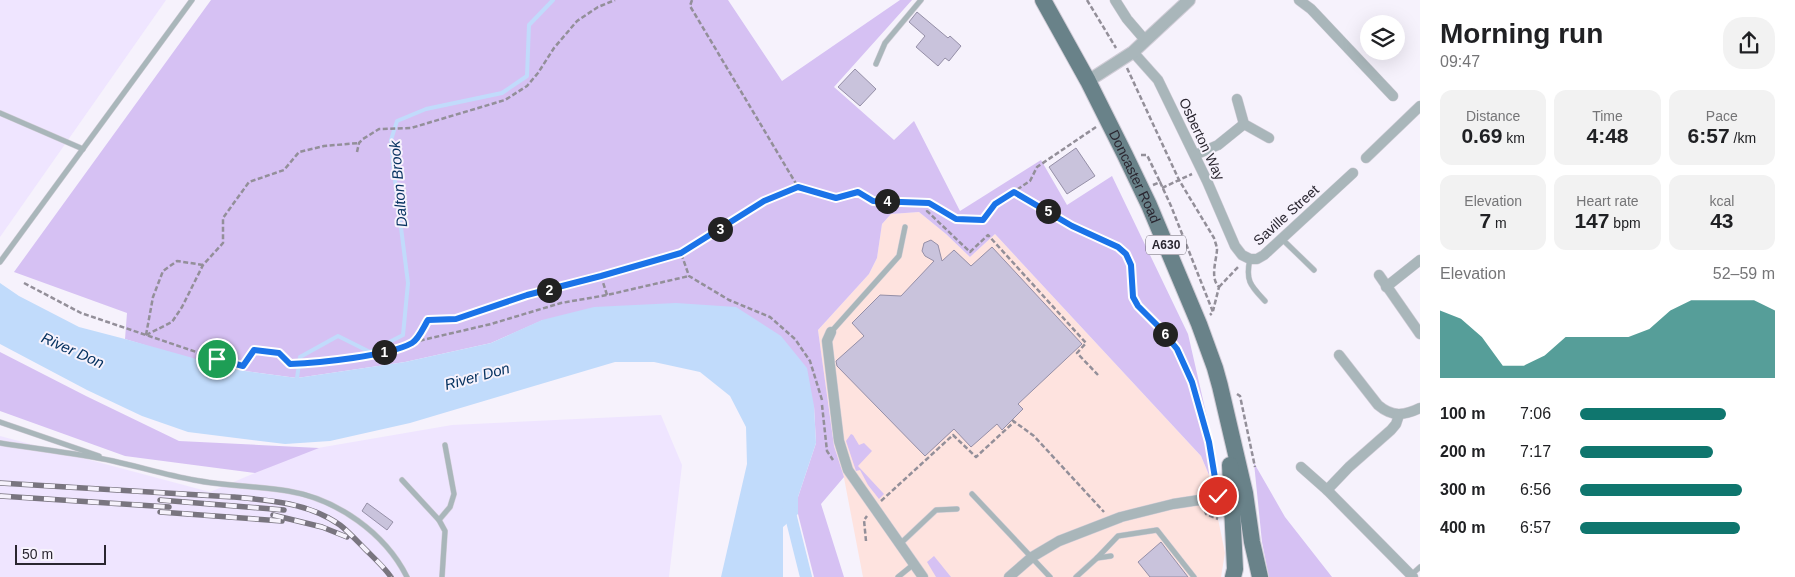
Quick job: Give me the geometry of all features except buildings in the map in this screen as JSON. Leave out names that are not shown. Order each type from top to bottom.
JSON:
[{"type":"main road","name":"Doncaster Road","points":[[1043,0],[1088,81],[1149,204],[1199,324],[1215,368],[1245,493],[1252,542],[1260,577]]},
{"type":"main road","name":"Doncaster Road","points":[[1226,416],[1225,496],[1235,569],[1233,577]]},
{"type":"street","points":[[1115,0],[1127,19],[1145,40]]},
{"type":"street","points":[[1088,81],[1128,55],[1189,0]]},
{"type":"street","points":[[1299,0],[1311,9],[1393,96]]},
{"type":"street","name":"Osberton Way","points":[[1128,55],[1158,80],[1235,246]]},
{"type":"street","points":[[1237,99],[1244,124],[1269,138]]},
{"type":"street","points":[[1366,158],[1420,106]]},
{"type":"street","points":[[1194,156],[1218,145],[1244,124]]},
{"type":"street","name":"Saville Street","points":[[1235,246],[1242,255],[1248,258],[1257,259],[1264,255],[1352,173]]},
{"type":"street","points":[[1386,287],[1420,260]]},
{"type":"street","points":[[1379,274],[1386,287],[1420,334]]},
{"type":"street","points":[[831,332],[827,341],[839,442],[848,470],[923,577]]},
{"type":"street","points":[[1339,355],[1378,405],[1391,414],[1410,413],[1420,408]]},
{"type":"street","points":[[1327,490],[1349,467],[1392,430],[1399,415]]},
{"type":"street","points":[[1301,467],[1327,490],[1412,576]]},
{"type":"street","points":[[1009,577],[1032,558],[1059,542],[1121,517],[1173,504],[1225,496]]},
{"type":"lane","points":[[876,64],[885,43],[921,0]]},
{"type":"lane","points":[[0,262],[190,1]]},
{"type":"lane","points":[[0,113],[83,149]]},
{"type":"lane","points":[[831,332],[899,256],[906,227]]},
{"type":"lane","points":[[1282,239],[1314,270]]},
{"type":"lane","points":[[1248,258],[1247,274],[1249,281],[1265,301]]},
{"type":"lane","points":[[0,422],[113,461],[157,473],[201,482],[289,491],[320,501],[354,517],[380,539],[401,564],[407,577]]},
{"type":"lane","points":[[0,443],[113,461]]},
{"type":"lane","points":[[438,520],[450,506],[454,494],[445,445]]},
{"type":"lane","points":[[402,480],[438,520],[445,531],[442,577]]},
{"type":"lane","points":[[972,494],[1050,577]]},
{"type":"lane","points":[[900,544],[936,510],[956,509]]},
{"type":"lane","points":[[1076,577],[1118,536],[1157,530],[1194,577]]},
{"type":"lane","points":[[1097,558],[1111,556]]},
{"type":"lane","points":[[898,577],[914,564]]},
{"type":"lane","points":[[1412,576],[1420,567]]},
{"type":"path","points":[[357,152],[359,143],[379,129],[400,130],[411,128],[505,100],[527,86],[576,21],[598,7],[615,0]]},
{"type":"path","points":[[692,0],[690,6],[798,187]]},
{"type":"path","points":[[1087,0],[1128,55],[1133,84],[1179,180],[1214,238],[1217,248],[1214,263],[1216,284],[1219,287]]},
{"type":"path","points":[[414,342],[428,320],[456,319],[527,295],[681,253],[764,201],[798,187],[836,198],[858,192],[873,201],[929,203],[956,219],[983,220],[995,204],[1030,181],[1037,167],[1107,119]]},
{"type":"path","points":[[146,335],[172,322],[182,307],[203,265],[223,243],[223,218],[248,182],[284,170],[299,152],[324,146],[359,143]]},
{"type":"path","points":[[1125,155],[1147,155],[1160,182]]},
{"type":"path","points":[[1162,188],[1201,170]]},
{"type":"path","points":[[1014,192],[1072,226],[1118,247],[1126,254],[1131,265],[1133,297],[1138,306],[1161,329],[1177,349],[1192,382],[1225,496]]},
{"type":"path","points":[[929,203],[928,211],[970,252],[988,235],[1086,343],[1077,352],[1098,375]]},
{"type":"path","points":[[681,253],[689,276],[729,300],[770,317],[795,339],[810,361],[822,398],[827,450],[841,472],[848,470]]},
{"type":"path","points":[[1212,312],[1219,287],[1248,258]]},
{"type":"path","points":[[146,335],[153,297],[163,271],[177,261],[203,265]]},
{"type":"path","points":[[601,276],[607,295]]},
{"type":"path","points":[[24,283],[81,313],[243,366],[254,350],[279,353],[290,364],[308,364],[388,351],[414,342],[492,324],[561,302],[607,295],[689,276]]},
{"type":"path","points":[[866,541],[864,520],[874,508],[954,434],[976,457],[1013,421],[1034,436],[1104,511],[1107,523]]},
{"type":"shaded area","points":[[0,0],[166,0],[0,237]]},
{"type":"shaded area","points":[[211,0],[728,0],[782,81],[900,0],[912,0],[834,87],[894,140],[914,121],[960,211],[1041,160],[1067,205],[1112,176],[1188,334],[1214,448],[1209,475],[1201,456],[995,234],[970,257],[919,212],[891,214],[882,224],[877,258],[869,274],[818,330],[834,446],[844,477],[821,504],[844,577],[814,577],[798,514],[798,497],[816,443],[814,406],[543,320],[491,343],[405,362],[297,378],[216,367],[125,339],[127,313],[14,272]]},
{"type":"shaded area","points":[[919,212],[970,257],[995,234],[1201,456],[1209,475],[1225,553],[1221,577],[863,577],[844,478],[834,446],[818,330],[869,274],[877,258],[882,224],[891,214]]},
{"type":"shaded area","points":[[0,352],[179,441],[319,448],[255,473],[125,456],[0,411]]},
{"type":"shaded area","points":[[661,415],[682,465],[669,577],[0,577],[0,436],[210,492],[312,449],[452,425]]},
{"type":"shaded area","points":[[851,434],[859,445],[864,443],[872,451],[858,466],[884,494],[879,499],[868,485],[860,470],[856,471],[846,441]]},
{"type":"shaded area","points":[[1254,463],[1285,517],[1332,577],[1269,577],[1262,542]]},
{"type":"shaded area","points":[[934,556],[951,577],[936,577],[927,562]]},
{"type":"water","name":"River Don","points":[[0,283],[19,296],[79,327],[193,358],[216,367],[297,378],[405,362],[491,343],[542,320],[594,307],[676,303],[736,307],[781,336],[807,368],[814,406],[816,443],[798,497],[798,514],[783,527],[783,577],[721,577],[747,464],[746,427],[730,396],[700,372],[654,362],[615,362],[410,423],[330,441],[285,444],[188,432],[142,416],[87,390],[0,344]]},
{"type":"waterway","name":"Dalton Brook","points":[[297,378],[300,357],[338,336],[370,352],[403,335],[408,283],[391,140],[397,121],[426,109],[502,93],[527,76],[529,25],[553,0]]},
{"type":"waterway","points":[[788,505],[806,577]]},
{"type":"railway","points":[[0,483],[233,497],[302,507],[340,525],[391,577]]},
{"type":"railway","points":[[0,496],[169,507]]},
{"type":"railway","points":[[160,500],[284,510]]},
{"type":"railway","points":[[160,512],[282,521]]},
{"type":"railway","points":[[273,515],[322,527],[347,537]]},
{"type":"route","points":[[217,359],[243,366],[254,350],[279,353],[290,364],[308,364],[388,351],[414,342],[428,320],[456,319],[527,295],[681,253],[764,201],[798,187],[836,198],[858,192],[873,201],[929,203],[956,219],[983,220],[995,204],[1014,192],[1072,226],[1118,247],[1126,254],[1131,265],[1133,297],[1138,306],[1161,329],[1177,349],[1192,382],[1209,442],[1218,496]]}]
